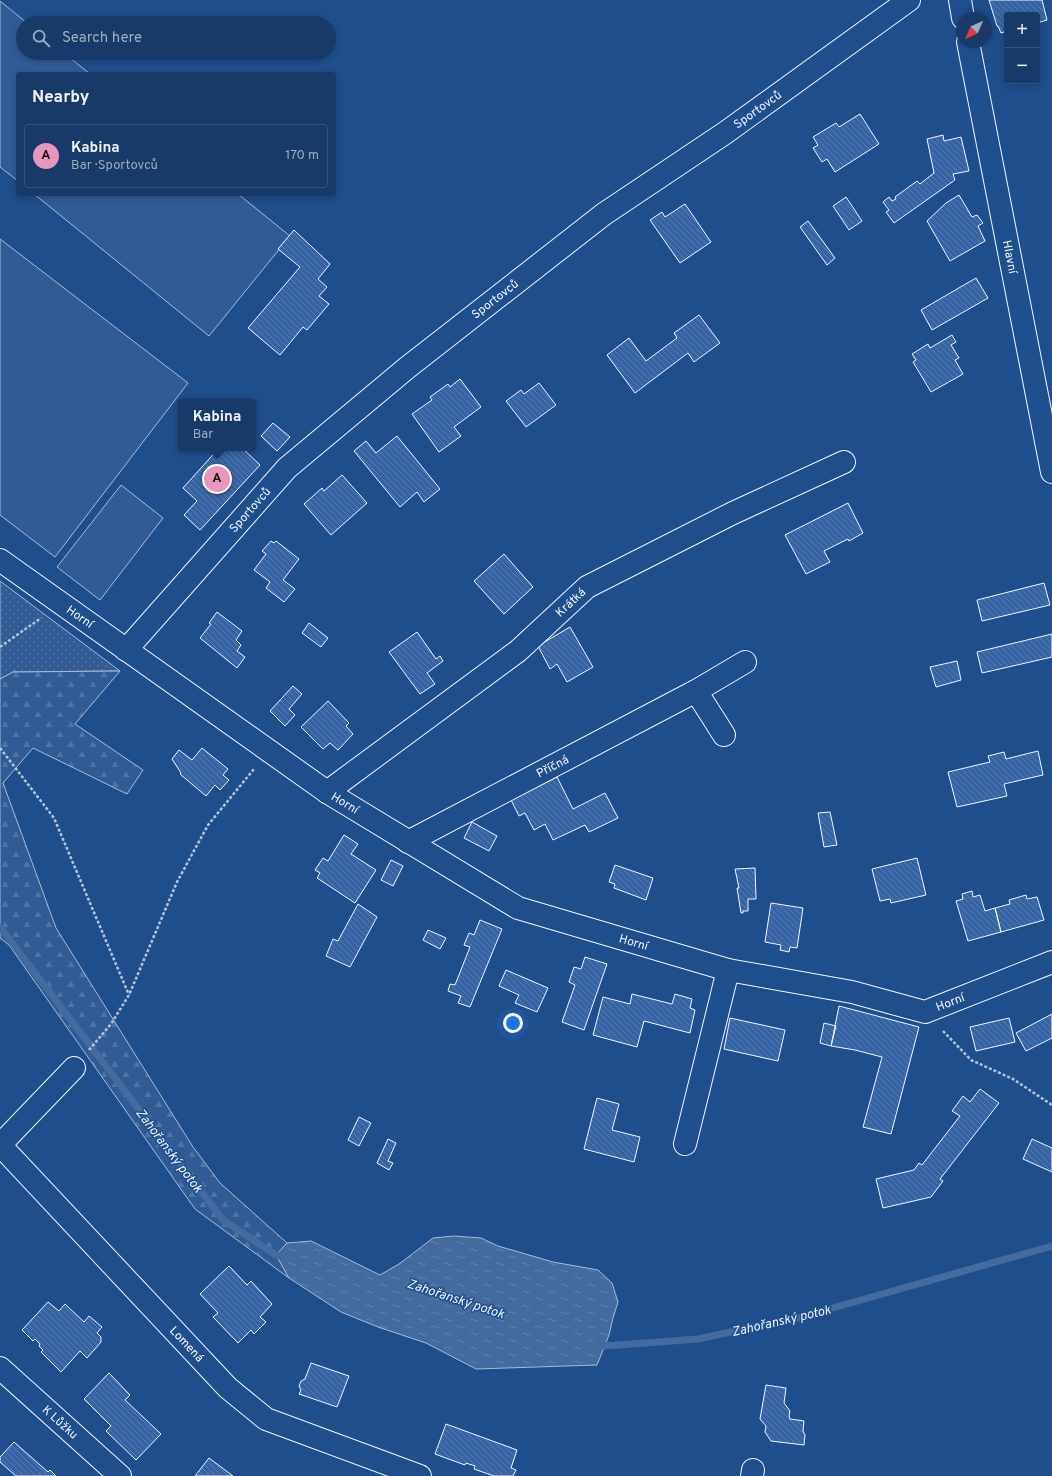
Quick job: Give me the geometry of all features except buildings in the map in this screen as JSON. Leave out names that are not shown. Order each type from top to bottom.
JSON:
[{"type":"street","name":"Sportovců","points":[[126,650],[287,468],[408,367],[604,214],[725,133],[909,0]]},
{"type":"street","points":[[960,0],[962,12]]},
{"type":"street","name":"Hlavní","points":[[969,48],[1052,472]]},
{"type":"street","name":"Krátká","points":[[326,792],[518,651],[587,587],[733,513],[844,462]]},
{"type":"street","name":"Horní","points":[[0,560],[326,792],[518,908],[728,970],[852,992],[925,1012],[1052,962]]},
{"type":"street","name":"Příčná","points":[[408,842],[696,690],[746,662]]},
{"type":"street","points":[[696,690],[724,735]]},
{"type":"street","points":[[685,1144],[728,970]]},
{"type":"street","name":"Lomená","points":[[74,1068],[0,1145],[228,1388],[266,1419],[420,1476]]},
{"type":"street","name":"K Lůžku","points":[[0,1368],[120,1476]]},
{"type":"path","points":[[0,647],[60,603]]},
{"type":"path","points":[[0,748],[54,818],[129,995]]},
{"type":"path","points":[[74,1068],[111,1024],[129,995],[177,882],[208,825],[269,751]]},
{"type":"path","points":[[925,1012],[971,1060],[1013,1079],[1052,1105]]},
{"type":"green space","points":[[0,581],[120,671],[13,672],[0,679]]},
{"type":"green space","points":[[120,671],[75,724],[143,770],[127,794],[33,748],[3,783],[56,928],[193,1147],[220,1183],[287,1243],[277,1255],[289,1278],[195,1209],[9,945],[0,938],[0,679],[13,672]]},
{"type":"shaded area","points":[[0,1],[18,16],[16,16],[16,60],[73,60],[88,72],[16,72],[16,179],[0,167]]},
{"type":"shaded area","points":[[36,196],[240,196],[290,236],[209,336]]},
{"type":"shaded area","points":[[0,239],[188,383],[55,557],[0,515]]},
{"type":"shaded area","points":[[121,485],[163,518],[100,600],[57,567]]},
{"type":"water","points":[[454,1236],[481,1238],[498,1246],[553,1262],[598,1270],[612,1283],[618,1302],[609,1335],[597,1365],[476,1369],[426,1343],[378,1327],[341,1312],[289,1278],[276,1255],[287,1243],[311,1241],[380,1275],[399,1264],[433,1238]]},
{"type":"waterway","name":"Zahořanský potok","points":[[0,927],[223,1220],[276,1255],[286,1257]]},
{"type":"waterway","name":"Zahořanský potok","points":[[596,1344],[605,1346],[698,1339],[801,1317],[1052,1246]]},
{"type":"place","name":"Kabina","points":[[217,479]]}]
